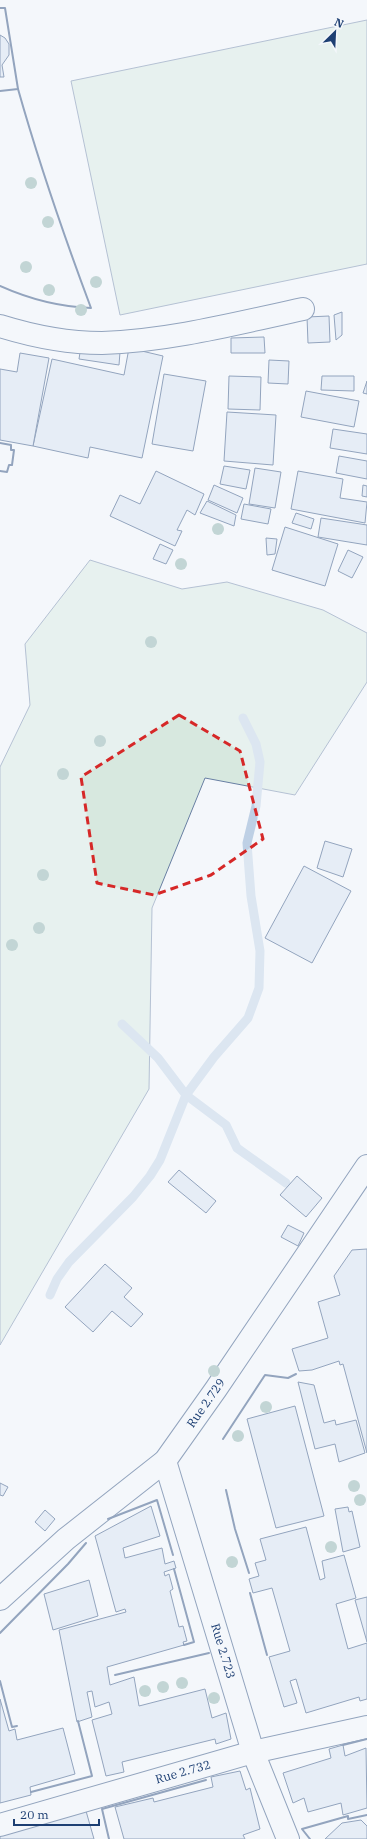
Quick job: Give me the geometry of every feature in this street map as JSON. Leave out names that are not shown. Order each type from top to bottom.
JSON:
[{"type":"street","points":[[0,326],[26,334],[68,341],[102,343],[207,330],[303,309]]},
{"type":"street","name":"Rue 2.729","points":[[0,1599],[66,1539],[164,1461],[216,1389],[367,1166]]},
{"type":"street","name":"Rue 2.723","points":[[164,1461],[253,1752],[288,1839]]},
{"type":"street","name":"Rue 2.732","points":[[0,1825],[253,1752],[367,1727]]},
{"type":"highlighted area","points":[[179,715],[240,751],[263,839],[211,875],[154,895],[97,883],[81,777]]},
{"type":"shaded area","points":[[367,20],[367,264],[120,315],[71,81]]},
{"type":"shaded area","points":[[90,560],[182,589],[227,582],[323,610],[367,633],[367,682],[295,795],[205,778],[152,908],[149,1089],[0,1345],[0,767],[30,705],[25,644]]},
{"type":"building","points":[[0,35],[5,38],[9,44],[9,55],[2,65],[4,77],[0,77]]},
{"type":"building","points":[[342,312],[342,335],[336,340],[334,315]]},
{"type":"building","points":[[329,316],[330,342],[308,343],[307,317]]},
{"type":"building","points":[[264,337],[265,353],[231,353],[231,338]]},
{"type":"building","points":[[81,346],[120,352],[119,365],[79,359]]},
{"type":"building","points":[[129,348],[163,356],[142,458],[90,447],[88,458],[33,446],[52,359],[124,375]]},
{"type":"building","points":[[20,353],[49,358],[33,446],[0,440],[0,369],[17,372]]},
{"type":"building","points":[[269,360],[289,361],[288,384],[268,383]]},
{"type":"building","points":[[164,374],[206,381],[193,451],[152,444]]},
{"type":"building","points":[[229,376],[261,377],[260,410],[228,409]]},
{"type":"building","points":[[322,376],[354,376],[354,391],[321,390]]},
{"type":"building","points":[[367,381],[367,394],[363,393]]},
{"type":"building","points":[[306,391],[359,401],[354,427],[301,417]]},
{"type":"building","points":[[227,412],[276,415],[273,465],[224,461]]},
{"type":"building","points":[[333,429],[367,434],[367,454],[330,448]]},
{"type":"building","points":[[339,456],[367,461],[367,479],[336,473]]},
{"type":"building","points":[[224,466],[250,470],[246,489],[220,484]]},
{"type":"building","points":[[255,468],[281,472],[275,508],[249,504]]},
{"type":"building","points":[[156,471],[204,494],[195,515],[187,510],[177,530],[182,531],[175,546],[110,516],[120,495],[140,504]]},
{"type":"building","points":[[298,471],[343,479],[340,498],[367,502],[365,523],[291,509]]},
{"type":"building","points":[[214,485],[243,498],[237,513],[208,500]]},
{"type":"building","points":[[363,485],[367,486],[367,497],[362,496]]},
{"type":"building","points":[[207,501],[236,515],[234,526],[200,513]]},
{"type":"building","points":[[244,504],[271,509],[268,524],[241,519]]},
{"type":"building","points":[[296,513],[314,519],[311,529],[292,523]]},
{"type":"building","points":[[321,518],[367,525],[367,545],[318,537]]},
{"type":"building","points":[[285,527],[338,544],[325,586],[272,570]]},
{"type":"building","points":[[266,538],[277,539],[275,554],[267,555]]},
{"type":"building","points":[[160,544],[173,550],[166,564],[153,559]]},
{"type":"building","points":[[348,550],[363,557],[352,578],[338,571]]},
{"type":"building","points":[[325,841],[352,849],[343,877],[317,868]]},
{"type":"building","points":[[304,866],[351,891],[312,963],[265,938]]},
{"type":"building","points":[[179,1170],[216,1201],[206,1213],[168,1182]]},
{"type":"building","points":[[297,1176],[322,1198],[306,1217],[280,1195]]},
{"type":"building","points":[[288,1225],[304,1233],[298,1246],[281,1237]]},
{"type":"building","points":[[367,1249],[367,1453],[343,1364],[340,1365],[339,1361],[312,1370],[299,1371],[292,1349],[328,1338],[318,1302],[340,1295],[334,1276],[352,1250]]},
{"type":"building","points":[[105,1264],[132,1288],[124,1297],[143,1314],[131,1327],[112,1311],[93,1332],[65,1307]]},
{"type":"building","points":[[298,1382],[314,1385],[324,1423],[335,1420],[336,1425],[356,1420],[365,1453],[339,1462],[335,1444],[315,1449]]},
{"type":"building","points":[[295,1406],[324,1516],[276,1528],[247,1419]]},
{"type":"building","points":[[0,1483],[8,1487],[3,1496],[0,1495]]},
{"type":"building","points":[[151,1506],[160,1536],[123,1548],[125,1558],[162,1548],[165,1564],[174,1561],[176,1568],[164,1572],[165,1576],[169,1574],[173,1589],[170,1591],[179,1627],[183,1626],[187,1641],[183,1642],[184,1645],[107,1667],[110,1685],[134,1677],[139,1706],[205,1689],[212,1718],[226,1713],[231,1739],[216,1744],[215,1739],[122,1762],[124,1772],[106,1776],[92,1720],[112,1714],[109,1702],[95,1707],[92,1691],[87,1692],[92,1717],[77,1722],[59,1630],[126,1612],[125,1609],[116,1612],[95,1536]]},
{"type":"building","points":[[348,1507],[349,1512],[352,1511],[360,1547],[343,1552],[335,1509]]},
{"type":"building","points":[[45,1510],[55,1519],[45,1531],[35,1522]]},
{"type":"building","points":[[306,1527],[320,1580],[325,1578],[322,1561],[344,1555],[356,1598],[336,1604],[348,1649],[367,1643],[367,1699],[360,1701],[359,1697],[306,1713],[296,1679],[290,1681],[297,1703],[284,1707],[269,1657],[290,1651],[272,1588],[253,1593],[249,1579],[259,1576],[255,1563],[266,1560],[260,1539]]},
{"type":"building","points":[[89,1580],[98,1616],[53,1630],[44,1594]]},
{"type":"building","points":[[367,1597],[367,1642],[355,1600]]},
{"type":"building","points":[[0,1699],[9,1731],[15,1729],[17,1740],[63,1728],[75,1774],[30,1787],[31,1795],[0,1803]]},
{"type":"building","points":[[343,1745],[345,1756],[366,1748],[367,1808],[343,1815],[341,1803],[308,1812],[304,1798],[293,1803],[283,1773],[331,1758],[329,1749]]},
{"type":"building","points":[[240,1771],[246,1790],[250,1788],[260,1829],[243,1835],[245,1839],[124,1839],[115,1807],[153,1798],[154,1802],[213,1787],[211,1777]]},
{"type":"building","points":[[86,1811],[94,1839],[0,1839],[0,1836]]},
{"type":"building","points":[[361,1820],[367,1826],[367,1839],[325,1839],[342,1823]]},
{"type":"waterway","points":[[50,1295],[57,1279],[69,1262],[133,1197],[150,1176],[160,1160],[186,1095],[214,1057],[248,1018],[259,988],[260,951],[251,896],[247,843],[256,806],[260,762],[256,744],[243,718]]},
{"type":"waterway","points":[[122,1024],[158,1058],[186,1095],[226,1125],[237,1148],[286,1183]]},
{"type":"wall","points":[[0,8],[5,8],[18,89],[0,91]]},
{"type":"wall","points":[[0,286],[45,302],[91,308],[52,199],[18,89]]},
{"type":"wall","points":[[0,443],[11,445],[11,450],[14,450],[12,465],[9,465],[7,472],[0,471]]},
{"type":"wall","points":[[223,1439],[265,1375],[288,1378],[296,1374]]},
{"type":"wall","points":[[226,1490],[235,1529],[249,1573]]},
{"type":"wall","points":[[108,1519],[157,1500],[173,1555]]},
{"type":"wall","points":[[0,1633],[68,1564],[86,1543]]},
{"type":"wall","points":[[174,1569],[194,1642],[184,1645]]},
{"type":"wall","points":[[250,1593],[267,1655]]},
{"type":"wall","points":[[115,1675],[209,1653]]},
{"type":"wall","points":[[0,1681],[12,1727],[17,1726]]},
{"type":"wall","points":[[31,1792],[92,1776],[78,1721]]},
{"type":"wall","points":[[343,1745],[367,1739]]},
{"type":"wall","points":[[109,1839],[102,1809],[206,1780]]},
{"type":"wall","points":[[310,1839],[302,1829],[348,1816],[348,1819],[367,1815]]}]
